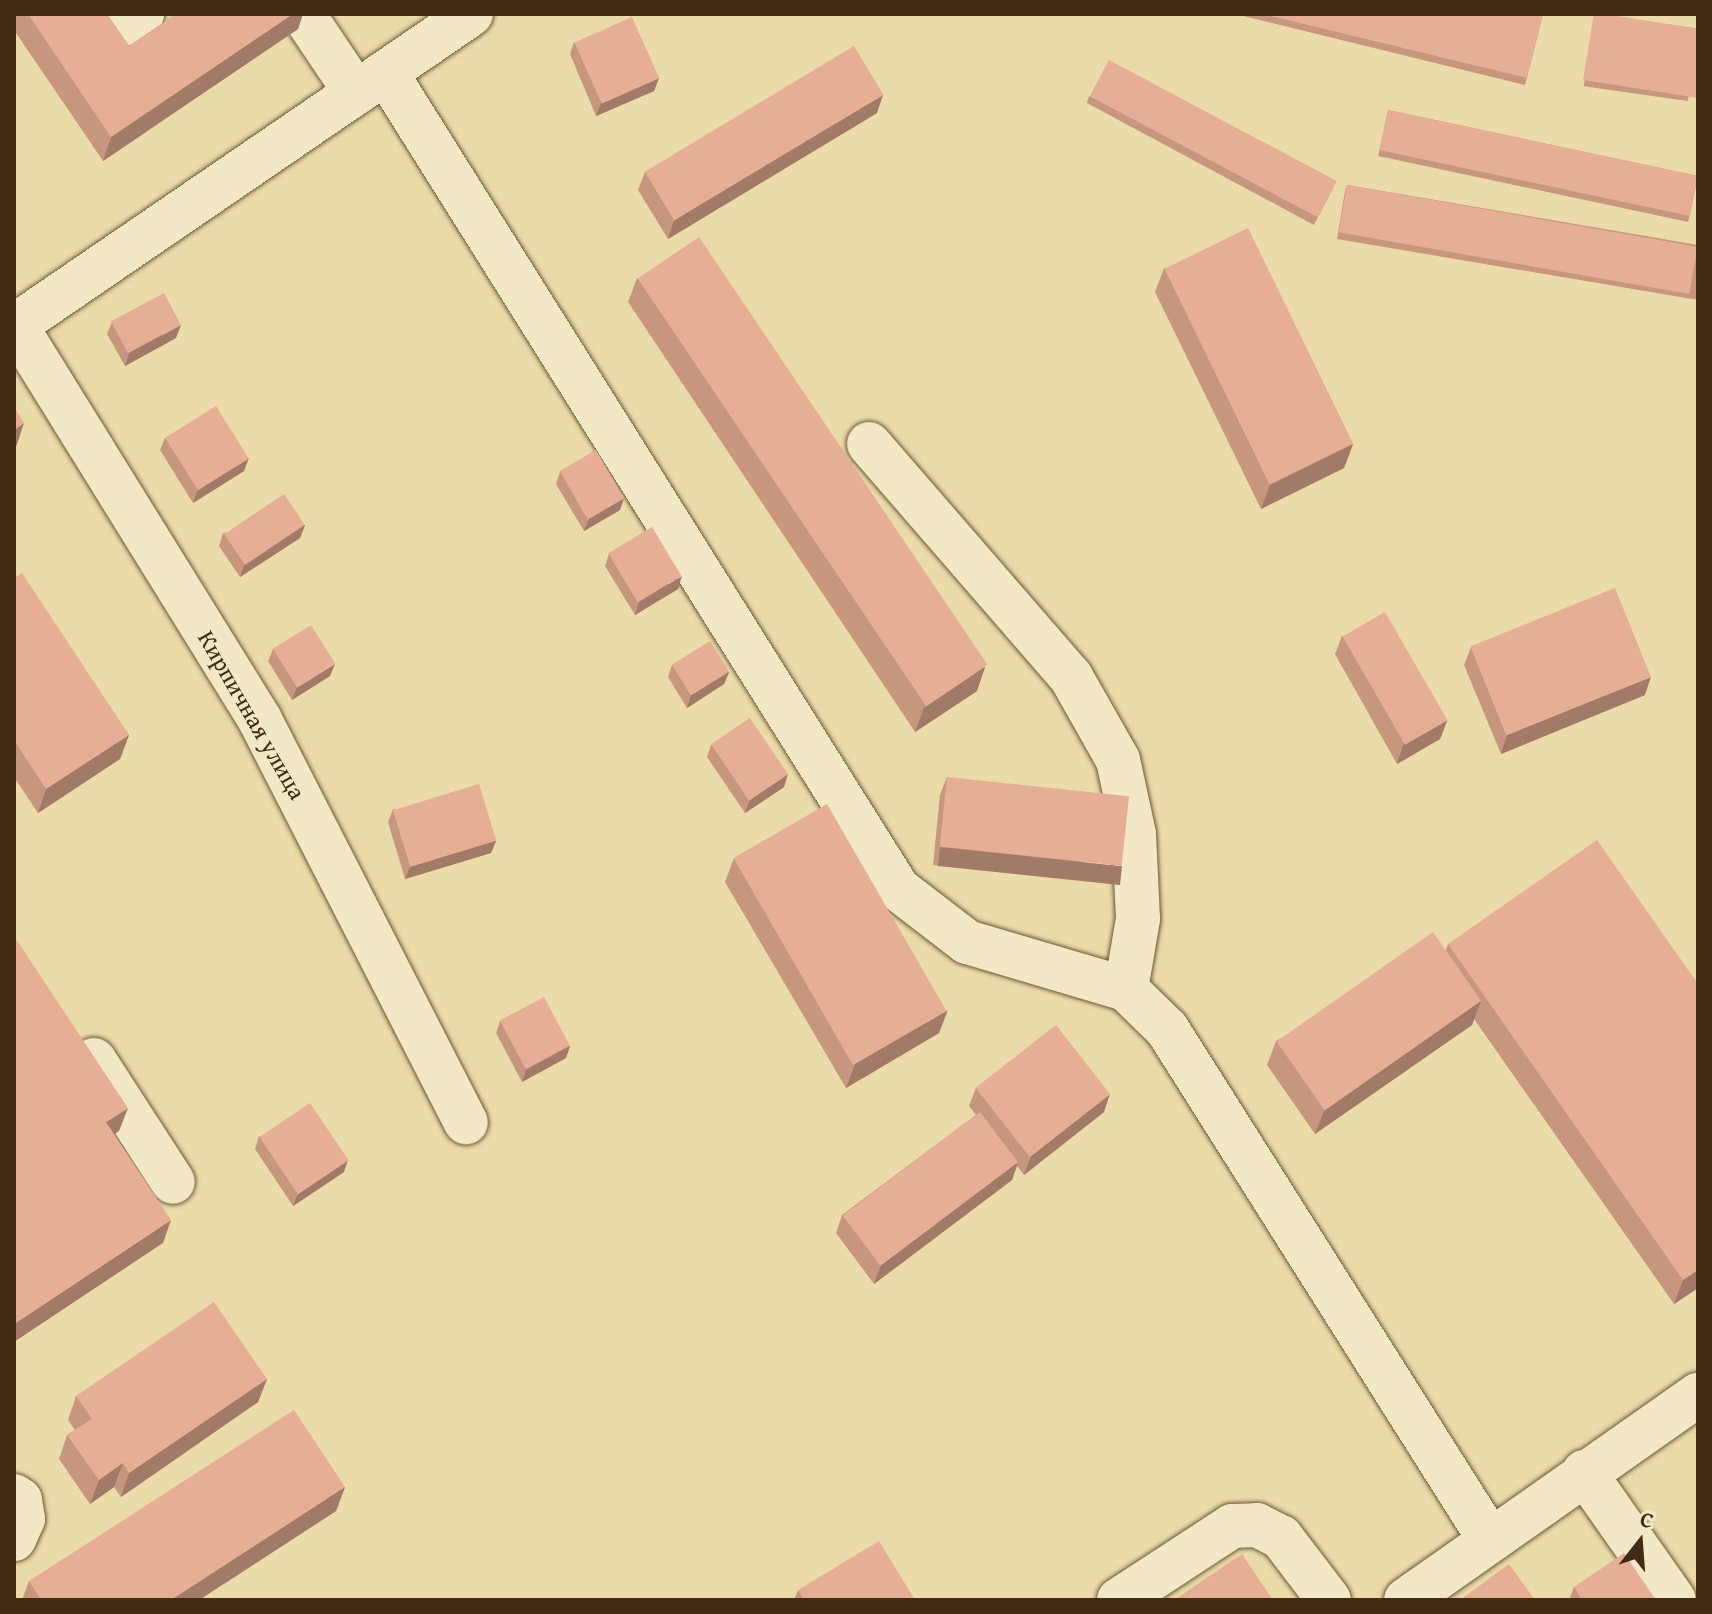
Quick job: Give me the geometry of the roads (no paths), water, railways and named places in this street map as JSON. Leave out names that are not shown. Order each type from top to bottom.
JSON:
[{"type":"street","points":[[113,14],[128,23],[142,14]]},
{"type":"street","points":[[303,14],[371,83],[898,889],[967,942],[1126,989],[1167,1029],[1490,1540]]},
{"type":"street","points":[[15,324],[471,14]]},
{"type":"street","name":"Кирпичная улица","points":[[15,324],[260,720],[466,1122]]},
{"type":"street","points":[[869,444],[1071,677],[1118,760],[1134,834],[1138,919],[1126,989]]},
{"type":"street","points":[[73,1027],[173,1182]]},
{"type":"street","points":[[1406,1600],[1584,1472],[1698,1395]]},
{"type":"street","points":[[1584,1472],[1674,1600]]},
{"type":"street","points":[[14,1496],[20,1500],[23,1519],[14,1539]]},
{"type":"street","points":[[1119,1600],[1232,1526],[1257,1525],[1281,1537],[1329,1600]]}]
